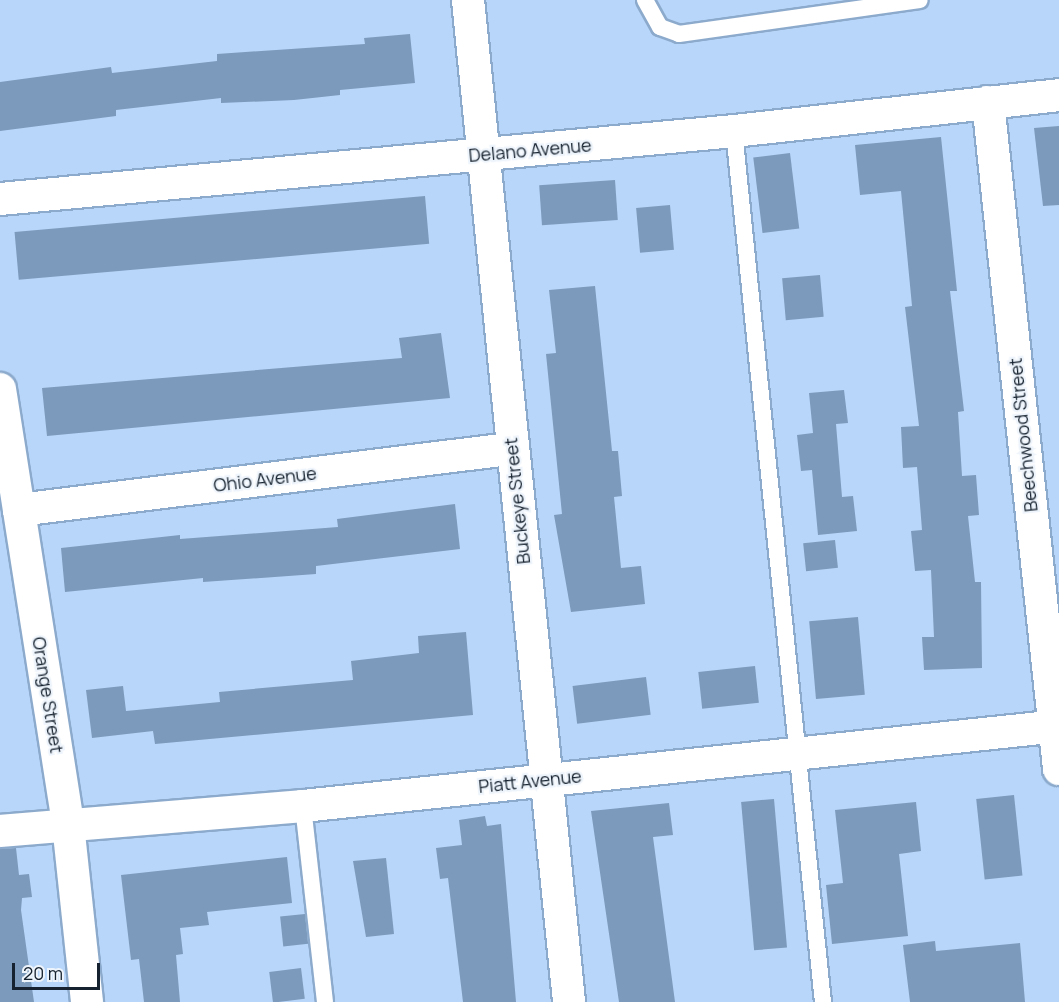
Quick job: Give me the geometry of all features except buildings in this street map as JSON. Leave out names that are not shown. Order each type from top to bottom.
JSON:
[{"type":"street","name":"Buckeye Street","points":[[468,0],[511,449],[569,1002]]},
{"type":"street","name":"Delano Avenue","points":[[0,199],[734,131],[1059,95]]},
{"type":"street","name":"Beechwood Street","points":[[988,102],[1057,727],[1059,769]]},
{"type":"street","name":"Orange Street","points":[[0,389],[68,824],[87,1002]]},
{"type":"street","name":"Ohio Avenue","points":[[19,510],[511,449]]},
{"type":"street","name":"Piatt Avenue","points":[[0,831],[303,806],[1057,727]]},
{"type":"lane","points":[[645,0],[660,27],[679,34],[920,0]]},
{"type":"lane","points":[[734,131],[823,1002]]},
{"type":"lane","points":[[303,806],[325,1002]]}]
